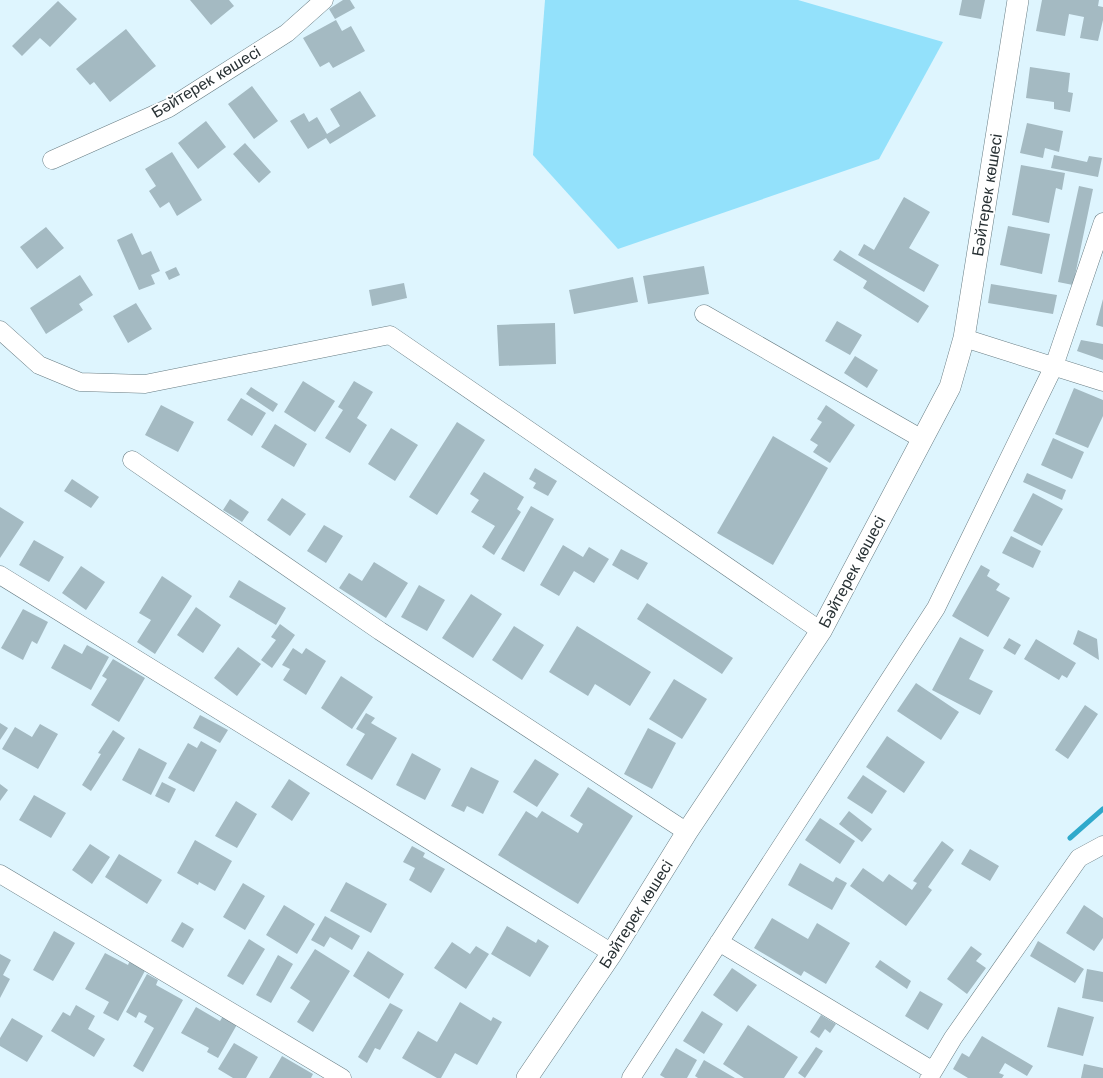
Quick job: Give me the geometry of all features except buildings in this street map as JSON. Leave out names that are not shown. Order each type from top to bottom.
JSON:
[{"type":"street","name":"Бәйтерек көшесі","points":[[52,160],[169,108],[287,33],[324,0]]},
{"type":"street","name":"Бәйтерек көшесі","points":[[528,1078],[612,953],[688,832],[821,631],[950,387],[964,338],[1018,0]]},
{"type":"street","points":[[631,1078],[936,608],[1054,366],[1103,222]]},
{"type":"street","points":[[704,314],[922,439]]},
{"type":"street","points":[[0,330],[39,365],[80,382],[145,384],[390,335],[821,631]]},
{"type":"street","points":[[964,338],[1103,382]]},
{"type":"street","points":[[132,460],[380,631],[688,832]]},
{"type":"street","points":[[0,575],[612,953]]},
{"type":"street","points":[[719,942],[931,1074],[953,1038],[1079,858],[1103,845]]},
{"type":"street","points":[[0,874],[342,1078]]},
{"type":"shaded area","points":[[545,0],[798,0],[943,42],[879,159],[618,249],[533,155]]},
{"type":"waterway","points":[[1070,838],[1103,809]]}]
